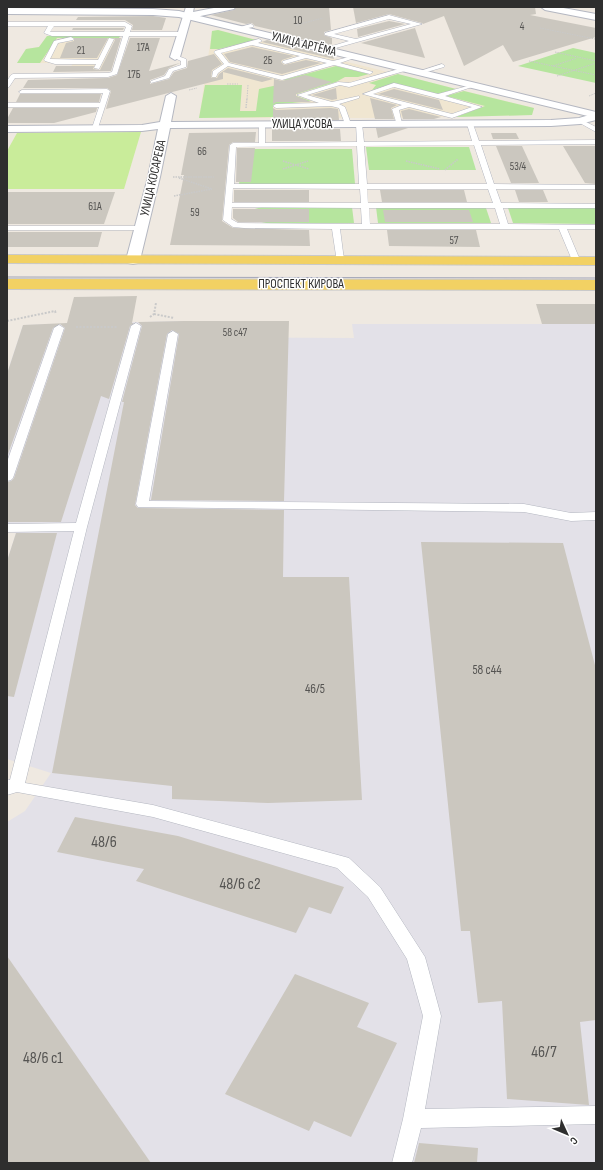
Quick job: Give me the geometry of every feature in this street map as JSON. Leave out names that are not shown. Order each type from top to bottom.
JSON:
[{"type":"main road","name":"ПРОСПЕКТ КИРОВА","points":[[7,260],[596,260]]},
{"type":"main road","points":[[330,284],[322,274],[323,266],[335,260]]},
{"type":"main road","points":[[425,260],[434,268],[436,274],[428,284]]},
{"type":"main road","name":"ПРОСПЕКТ КИРОВА","points":[[7,284],[596,285]]},
{"type":"street","points":[[175,57],[189,12],[231,7]]},
{"type":"street","points":[[545,7],[596,17]]},
{"type":"street","points":[[560,10],[569,7]]},
{"type":"street","name":"УЛИЦА АРТЁМА","points":[[11,11],[135,9],[162,12],[189,12],[239,28],[274,37],[596,115]]},
{"type":"street","name":"УЛИЦА КОСАРЕВА","points":[[133,260],[154,177],[171,96]]},
{"type":"street","name":"УЛИЦА УСОВА","points":[[7,129],[142,128],[165,125],[552,123],[580,121],[596,115]]},
{"type":"lane","points":[[7,86],[12,76],[108,75],[115,73],[129,26],[124,24],[7,24],[11,11]]},
{"type":"lane","points":[[325,49],[357,41],[419,24],[389,17],[328,34],[357,41]]},
{"type":"lane","points":[[52,24],[47,33],[125,36],[182,34]]},
{"type":"lane","points":[[239,28],[251,26]]},
{"type":"lane","points":[[111,39],[99,65],[55,62],[47,60],[56,42],[59,40],[111,39],[125,36]]},
{"type":"lane","points":[[274,37],[217,52],[227,64],[282,78],[354,56]]},
{"type":"lane","points":[[252,43],[370,72]]},
{"type":"lane","points":[[285,62],[306,56]]},
{"type":"lane","points":[[153,82],[167,77],[171,70],[184,66],[184,60],[175,57]]},
{"type":"lane","points":[[214,76],[215,72],[227,64]]},
{"type":"lane","points":[[420,72],[442,66]]},
{"type":"lane","points":[[252,71],[265,67]]},
{"type":"lane","points":[[366,226],[360,144],[353,124],[342,106],[300,95],[340,83],[349,85],[406,69]]},
{"type":"lane","points":[[394,85],[479,107],[452,116],[409,105],[366,94],[394,85]]},
{"type":"lane","points":[[439,96],[473,85]]},
{"type":"lane","points":[[22,92],[106,91],[95,128]]},
{"type":"lane","points":[[276,106],[333,104],[357,97]]},
{"type":"lane","points":[[7,105],[101,105]]},
{"type":"lane","points":[[399,124],[395,109],[409,105]]},
{"type":"lane","points":[[580,121],[596,130]]},
{"type":"lane","points":[[262,124],[262,145]]},
{"type":"lane","points":[[470,124],[505,226]]},
{"type":"lane","points":[[596,142],[233,145],[227,220],[236,225],[596,227]]},
{"type":"lane","points":[[230,186],[596,187]]},
{"type":"lane","points":[[229,205],[596,206]]},
{"type":"lane","points":[[335,260],[336,226]]},
{"type":"lane","points":[[562,227],[576,260]]},
{"type":"lane","points":[[7,228],[141,228]]},
{"type":"lane","points":[[136,326],[10,787],[153,811],[343,863],[374,892],[416,957],[432,1016],[413,1119],[402,1163]]},
{"type":"lane","points":[[7,478],[59,328]]},
{"type":"lane","points":[[172,334],[142,504],[524,508],[571,517],[596,516]]},
{"type":"lane","points":[[7,528],[81,527]]},
{"type":"lane","points":[[413,1119],[596,1115]]},
{"type":"path","points":[[291,26],[326,17]]},
{"type":"path","points":[[540,28],[595,39]]},
{"type":"path","points":[[554,52],[596,62]]},
{"type":"path","points":[[553,66],[578,58]]},
{"type":"path","points":[[529,61],[596,75]]},
{"type":"path","points":[[557,76],[596,62]]},
{"type":"path","points":[[245,110],[249,73],[252,71]]},
{"type":"path","points":[[281,170],[310,160]]},
{"type":"path","points":[[282,161],[311,170]]},
{"type":"path","points":[[154,177],[231,176]]},
{"type":"path","points":[[174,196],[213,189],[177,177]]},
{"type":"path","points":[[7,321],[55,311]]},
{"type":"shaded area","points":[[218,30],[534,108],[532,115],[384,118],[199,118],[212,31]]},
{"type":"shaded area","points":[[121,34],[118,40],[114,41],[101,69],[70,69],[73,63],[17,63],[26,49],[39,47],[47,36]]},
{"type":"shaded area","points":[[184,321],[181,337],[354,338],[352,324],[596,324],[596,1163],[7,1163],[7,822],[25,811],[51,773],[7,759],[7,561],[16,533],[7,532],[7,373],[23,325]]},
{"type":"green space","points":[[218,30],[256,40],[219,49],[210,49],[212,31]]},
{"type":"green space","points":[[121,34],[119,38],[57,38],[40,63],[17,63],[26,49],[39,47],[47,36]]},
{"type":"green space","points":[[573,48],[596,53],[596,83],[518,66]]},
{"type":"green space","points":[[336,66],[369,74],[358,77],[345,77],[336,82],[293,95],[311,101],[273,105],[273,117],[199,118],[205,85],[242,85],[240,111],[256,111],[259,89],[292,82],[283,80]]},
{"type":"green space","points":[[398,74],[456,89],[438,94],[394,83],[372,90],[376,85],[369,83]]},
{"type":"green space","points":[[464,91],[534,108],[532,115],[456,117],[485,106],[446,96]]},
{"type":"green space","points":[[141,132],[124,189],[7,189],[7,151],[17,133]]},
{"type":"green space","points":[[366,147],[469,147],[476,170],[369,170]]},
{"type":"green space","points":[[243,149],[352,149],[355,184],[239,184]]},
{"type":"green space","points":[[262,207],[352,207],[354,223],[271,224],[252,220],[248,211]]},
{"type":"green space","points":[[376,207],[486,208],[491,223],[378,223]]},
{"type":"green space","points":[[508,208],[596,208],[596,224],[513,223]]},
{"type":"building","points":[[236,7],[329,7],[331,30],[324,32],[324,35],[332,38],[332,44],[328,46],[286,35],[290,34],[255,26],[252,23],[246,24],[211,15],[234,10]]},
{"type":"building","points":[[353,7],[535,7],[536,14],[530,15],[596,28],[596,37],[513,62],[503,45],[464,66],[444,16],[423,24],[389,14],[356,23]]},
{"type":"building","points":[[153,16],[166,18],[162,30],[132,30],[133,25],[125,20],[76,20],[78,17]]},
{"type":"building","points":[[389,21],[405,24],[358,37],[357,29]]},
{"type":"building","points":[[73,28],[124,28],[123,30],[72,30]]},
{"type":"building","points":[[415,28],[425,58],[361,43]]},
{"type":"building","points":[[74,38],[108,38],[97,58],[60,58],[66,43],[74,41]]},
{"type":"building","points":[[114,38],[121,38],[111,71],[53,72],[56,66],[94,66],[93,69],[100,70],[115,40]]},
{"type":"building","points":[[130,38],[160,38],[149,71],[180,63],[169,68],[164,75],[150,80],[150,84],[169,79],[174,72],[187,68],[188,61],[214,54],[222,64],[212,70],[212,78],[217,78],[219,74],[228,68],[273,79],[262,82],[223,72],[223,79],[106,109],[111,91],[107,88],[23,88],[28,80],[108,78],[117,75]]},
{"type":"building","points":[[267,40],[333,56],[334,59],[262,42]]},
{"type":"building","points":[[252,47],[294,56],[282,60],[281,62],[284,65],[306,60],[321,63],[282,74],[230,62],[224,54]]},
{"type":"building","points":[[305,75],[332,82],[296,94],[296,96],[311,102],[276,102],[273,104],[274,79],[282,81]]},
{"type":"building","points":[[336,88],[337,99],[332,100],[312,95]]},
{"type":"building","points":[[394,89],[439,100],[443,110],[378,94]]},
{"type":"building","points":[[20,94],[101,94],[99,102],[16,102]]},
{"type":"building","points":[[370,98],[397,105],[391,108],[394,119],[375,119]]},
{"type":"building","points":[[13,108],[97,108],[96,112],[54,123],[7,123],[7,119]]},
{"type":"building","points":[[273,108],[276,110],[338,109],[339,120],[273,120]]},
{"type":"building","points":[[409,109],[441,117],[434,119],[403,119],[401,111]]},
{"type":"building","points":[[376,128],[408,128],[378,138]]},
{"type":"building","points":[[272,129],[340,129],[341,141],[272,141]]},
{"type":"building","points":[[256,132],[255,142],[233,142],[229,145],[222,221],[233,228],[309,230],[310,246],[170,245],[184,175],[181,175],[189,133]]},
{"type":"building","points":[[491,133],[516,133],[519,139],[493,139]]},
{"type":"building","points":[[496,146],[522,146],[539,183],[511,183]]},
{"type":"building","points":[[563,146],[596,146],[596,184],[585,183]]},
{"type":"building","points":[[237,148],[255,148],[251,182],[236,182]]},
{"type":"building","points":[[234,190],[309,190],[309,202],[234,202]]},
{"type":"building","points":[[380,190],[464,190],[467,202],[382,202]]},
{"type":"building","points":[[515,190],[543,190],[548,202],[519,202]]},
{"type":"building","points":[[7,192],[115,192],[104,224],[7,224]]},
{"type":"building","points":[[233,209],[309,209],[309,222],[238,222],[233,218]]},
{"type":"building","points":[[383,210],[469,210],[473,222],[385,222]]},
{"type":"building","points":[[387,230],[476,230],[480,247],[389,246]]},
{"type":"building","points":[[7,232],[102,232],[98,247],[7,247]]},
{"type":"building","points":[[137,296],[132,323],[134,323],[130,326],[109,399],[101,396],[61,522],[7,522],[7,482],[14,478],[65,328],[60,324],[53,328],[7,457],[7,374],[23,325],[67,323],[74,297]]},
{"type":"building","points":[[536,304],[596,304],[596,324],[542,324]]},
{"type":"building","points":[[289,321],[284,501],[151,500],[179,334],[172,330],[167,334],[135,505],[138,508],[284,510],[283,577],[349,577],[362,800],[268,803],[172,799],[172,786],[52,773],[124,402],[122,402],[142,326],[138,322]]},
{"type":"building","points":[[16,533],[57,533],[14,697],[7,696],[7,561]]},
{"type":"building","points":[[421,542],[563,543],[596,669],[596,1020],[580,1022],[589,1105],[507,1099],[502,1001],[478,1003],[470,931],[461,931]]},
{"type":"building","points":[[75,817],[178,836],[344,887],[331,914],[309,907],[296,933],[136,881],[144,869],[57,852]]},
{"type":"building","points":[[7,956],[151,1163],[7,1163]]},
{"type":"building","points":[[295,974],[369,1003],[357,1027],[397,1043],[351,1137],[314,1121],[309,1131],[225,1094]]},
{"type":"building","points":[[419,1143],[478,1148],[477,1163],[414,1163]]},
{"type":"tram line","points":[[7,277],[596,278]]}]
